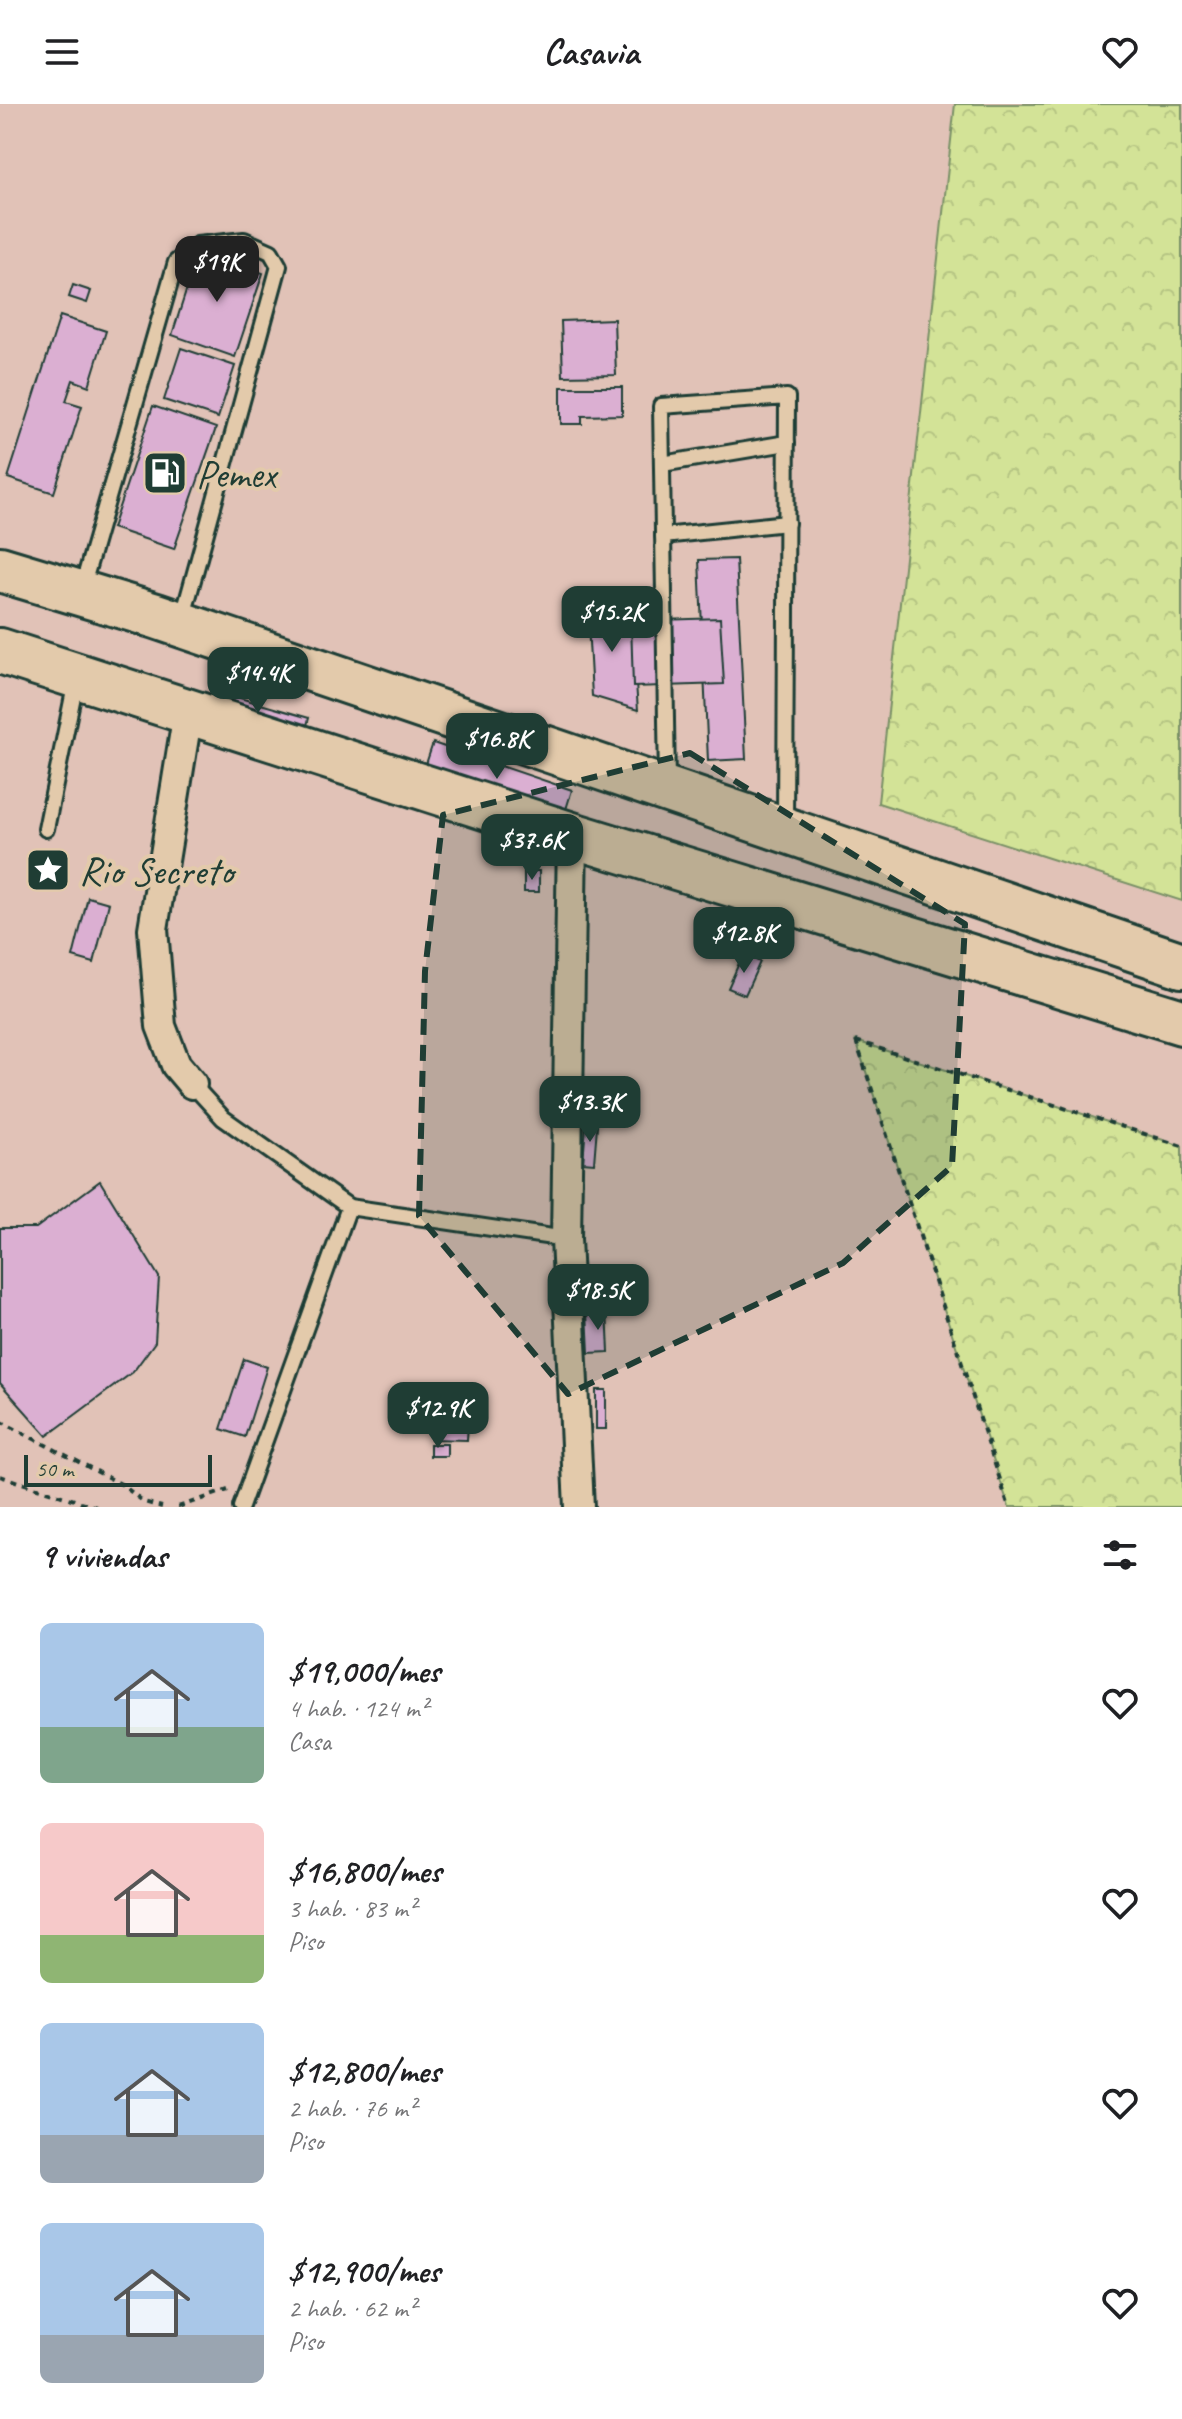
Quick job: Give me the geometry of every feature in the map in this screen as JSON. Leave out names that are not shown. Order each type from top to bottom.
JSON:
[{"type":"highway","points":[[0,569],[181,624],[1182,965]]},
{"type":"highway","points":[[0,651],[572,835],[1182,1022]]},
{"type":"street","points":[[188,712],[153,929],[161,1026],[176,1065],[192,1084]]},
{"type":"street","points":[[572,835],[566,1239],[579,1507]]},
{"type":"lane","points":[[80,593],[176,262],[197,245],[244,240],[271,252],[279,266],[181,624]]},
{"type":"lane","points":[[667,790],[661,406],[787,397],[785,830]]},
{"type":"lane","points":[[662,464],[787,443]]},
{"type":"lane","points":[[663,536],[787,523]]},
{"type":"lane","points":[[46,829],[76,677]]},
{"type":"lane","points":[[192,1084],[223,1118],[349,1207],[566,1239]]},
{"type":"lane","points":[[241,1507],[349,1207]]},
{"type":"path","points":[[1009,1507],[856,1041],[1182,1146]]},
{"type":"path","points":[[0,1421],[121,1484],[144,1502],[162,1507]]},
{"type":"path","points":[[0,1476],[96,1507]]},
{"type":"path","points":[[178,1507],[231,1489],[247,1489]]},
{"type":"highlighted area","points":[[690,753],[965,924],[952,1166],[843,1263],[568,1394],[419,1216],[425,971],[443,815]]},
{"type":"green space","points":[[955,104],[1182,104],[1182,901],[878,803]]},
{"type":"green space","points":[[856,1041],[1182,1146],[1182,1507],[1009,1507]]},
{"type":"building","points":[[199,251],[263,273],[235,357],[172,335]]},
{"type":"building","points":[[73,285],[91,291],[87,303],[69,297]]},
{"type":"building","points":[[60,316],[106,331],[89,386],[73,380],[66,401],[82,406],[54,493],[8,478]]},
{"type":"building","points":[[614,319],[616,375],[563,376],[561,321]]},
{"type":"building","points":[[181,348],[235,366],[218,418],[164,400]]},
{"type":"building","points":[[561,387],[622,387],[622,415],[582,416],[582,424],[561,424]]},
{"type":"building","points":[[153,406],[216,428],[174,549],[112,528]]},
{"type":"building","points":[[736,559],[746,759],[708,761],[699,560]]},
{"type":"building","points":[[630,603],[638,710],[592,696],[587,606]]},
{"type":"building","points":[[720,618],[724,684],[633,687],[631,621]]},
{"type":"building","points":[[212,690],[309,718],[303,740],[206,712]]},
{"type":"building","points":[[433,743],[572,790],[563,819],[423,773]]},
{"type":"building","points":[[524,871],[539,871],[539,892],[524,892]]},
{"type":"building","points":[[88,897],[109,903],[94,963],[73,957]]},
{"type":"building","points":[[743,954],[760,962],[745,995],[728,988]]},
{"type":"building","points":[[586,1126],[597,1126],[594,1163],[583,1162]]},
{"type":"building","points":[[100,1181],[159,1277],[155,1342],[133,1372],[47,1436],[0,1383],[0,1228],[36,1228]]},
{"type":"building","points":[[607,1310],[609,1352],[589,1353],[587,1311]]},
{"type":"building","points":[[244,1359],[267,1367],[245,1437],[221,1429]]},
{"type":"building","points":[[596,1390],[606,1390],[606,1429],[596,1429]]},
{"type":"building","points":[[431,1423],[468,1424],[467,1440],[431,1439]]},
{"type":"building","points":[[430,1444],[447,1444],[447,1456],[430,1456]]},
{"type":"place","name":"Pemex","points":[[165,473]]},
{"type":"place","name":"Rio Secreto","points":[[48,870]]}]
